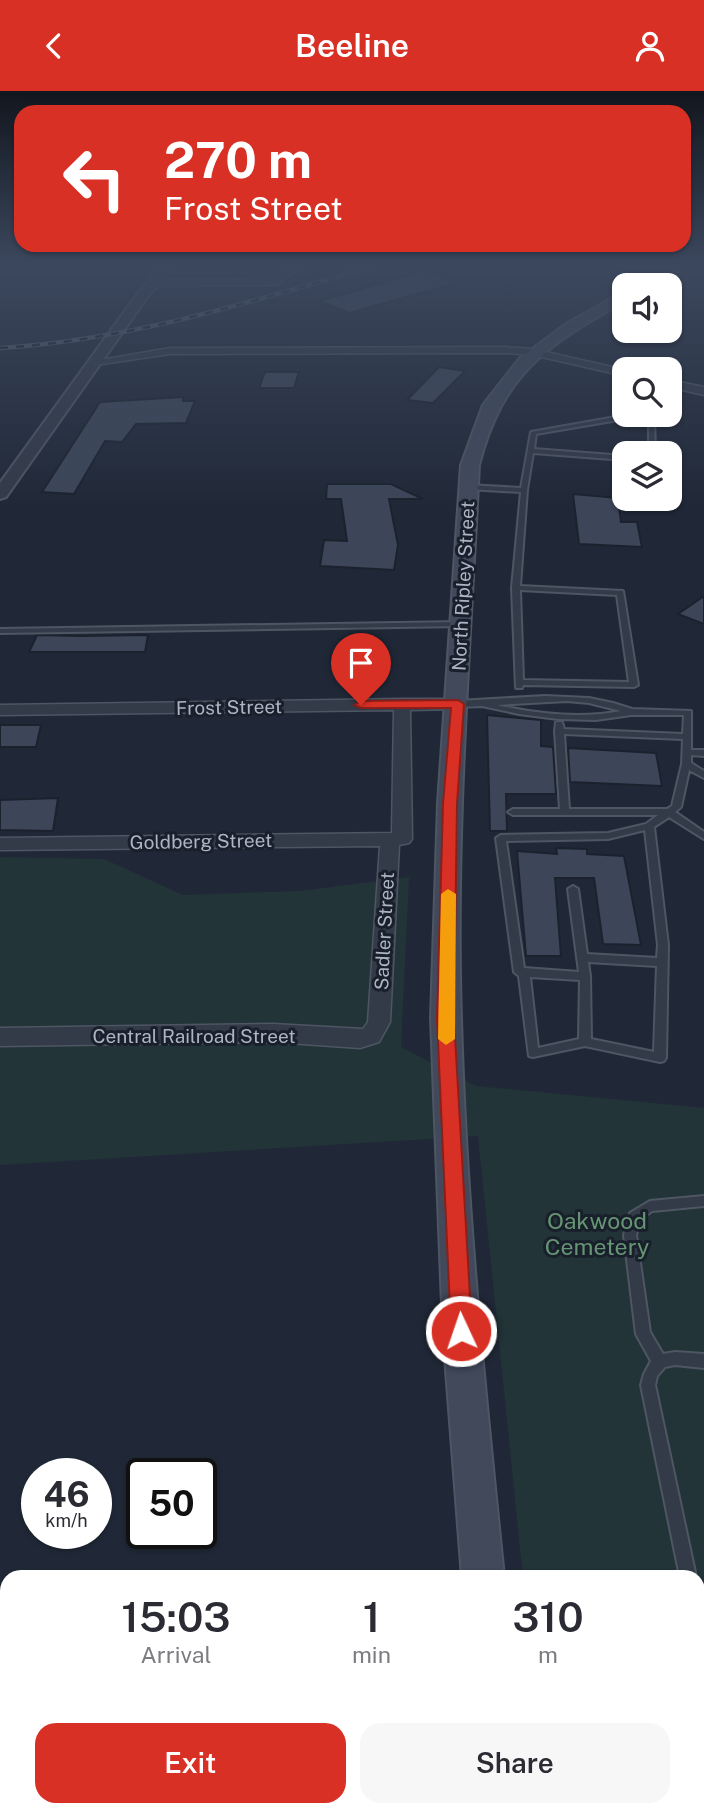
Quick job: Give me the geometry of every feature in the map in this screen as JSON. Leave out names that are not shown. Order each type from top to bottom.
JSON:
[{"type":"main road","name":"North Ripley Street","points":[[481,1570],[461,1331],[449,1128],[446,1019],[450,804],[458,704],[468,487],[475,440],[488,406],[511,372],[540,347]]},
{"type":"street","points":[[0,494],[105,347]]},
{"type":"street","points":[[95,362],[170,351],[533,352],[612,370]]},
{"type":"street","points":[[682,386],[704,391]]},
{"type":"street","name":"Sadler Street","points":[[379,1022],[396,839],[402,704]]},
{"type":"street","name":"Frost Street","points":[[0,711],[458,704]]},
{"type":"street","name":"Goldberg Street","points":[[0,844],[396,839]]},
{"type":"street","name":"Central Railroad Street","points":[[0,1037],[273,1033],[360,1039],[371,1036],[379,1022]]},
{"type":"lane","points":[[520,699],[516,588],[524,490],[533,433],[636,415],[652,417],[652,441]]},
{"type":"lane","points":[[531,451],[612,456]]},
{"type":"lane","points":[[468,487],[524,490]]},
{"type":"lane","points":[[516,588],[620,593],[634,685],[519,682]]},
{"type":"lane","points":[[0,631],[461,624]]},
{"type":"lane","points":[[458,704],[485,704],[520,699],[607,701],[631,712]]},
{"type":"lane","points":[[485,704],[514,712],[558,715],[611,717],[631,712],[688,713],[686,764],[676,807],[649,826],[608,836],[501,838],[519,972],[585,976]]},
{"type":"lane","points":[[558,715],[565,812]]},
{"type":"lane","points":[[559,731],[686,737]]},
{"type":"lane","points":[[685,752],[704,753]]},
{"type":"lane","points":[[686,764],[704,775]]},
{"type":"lane","points":[[513,812],[668,812],[704,836]]},
{"type":"lane","points":[[524,973],[533,1053],[585,1042],[660,1058],[663,962],[649,826]]},
{"type":"lane","points":[[573,889],[585,976],[585,1042]]},
{"type":"lane","points":[[582,958],[663,962]]},
{"type":"lane","points":[[659,1361],[643,1334],[629,1235],[634,1217],[650,1206],[704,1201]]},
{"type":"lane","points":[[687,1570],[648,1385],[650,1369],[659,1361],[671,1358],[704,1361]]},
{"type":"green space","name":"Oakwood Cemetery","points":[[0,857],[104,859],[183,895],[300,891],[409,877],[401,1047],[476,1086],[704,1108],[704,1570],[522,1570],[478,1136],[0,1165]]},
{"type":"building","points":[[439,367],[465,371],[433,403],[407,400]]},
{"type":"building","points":[[265,372],[299,372],[294,388],[259,388]]},
{"type":"building","points":[[183,397],[183,401],[195,401],[186,423],[136,424],[122,442],[105,441],[74,494],[42,492],[100,402]]},
{"type":"building","points":[[327,484],[391,484],[423,499],[389,499],[398,545],[394,570],[320,566],[324,540],[347,541],[341,499],[326,499]]},
{"type":"building","points":[[573,494],[612,497],[612,511],[620,511],[621,522],[637,522],[642,547],[579,544]]},
{"type":"building","points":[[704,596],[704,624],[678,614]]},
{"type":"building","points":[[37,635],[148,635],[145,652],[29,652]]},
{"type":"building","points":[[487,715],[541,720],[541,746],[553,747],[556,794],[506,794],[507,831],[490,831]]},
{"type":"building","points":[[0,725],[41,725],[36,747],[0,747]]},
{"type":"building","points":[[568,748],[656,753],[662,786],[570,782]]},
{"type":"building","points":[[58,798],[53,831],[0,830],[0,800]]},
{"type":"building","points":[[556,848],[587,849],[587,854],[624,856],[641,945],[603,944],[594,878],[555,878],[561,956],[526,956],[517,851],[557,854]]},
{"type":"railway","points":[[0,348],[7,347]]},
{"type":"slow traffic","points":[[446,1039],[448,894]]},
{"type":"route","points":[[361,705],[458,704],[450,804],[446,1019],[449,1128],[461,1331]]}]
